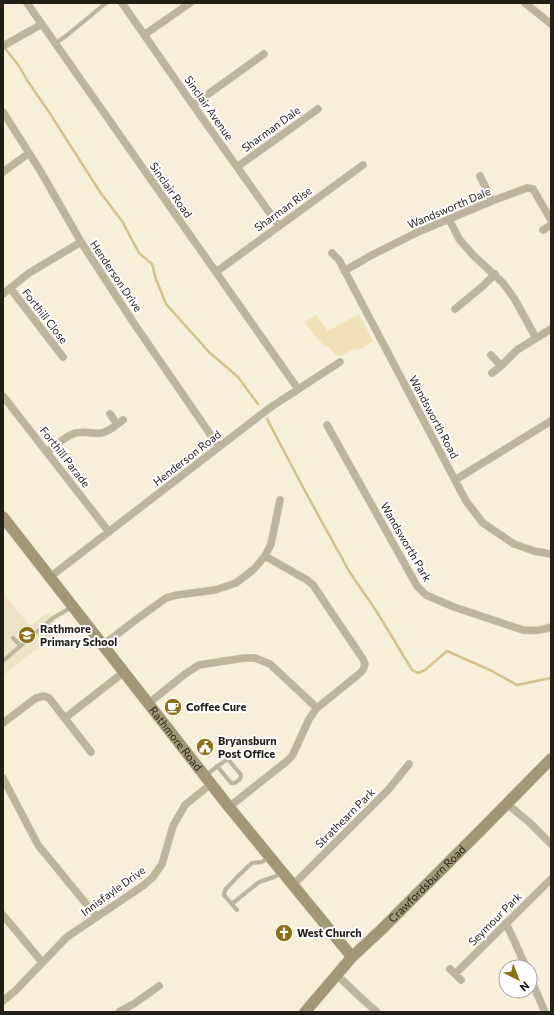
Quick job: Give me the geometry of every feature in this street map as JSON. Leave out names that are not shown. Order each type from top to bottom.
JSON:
[{"type":"street","name":"Sinclair Road","points":[[27,3],[298,388]]},
{"type":"street","name":"Sinclair Avenue","points":[[122,3],[279,226]]},
{"type":"street","points":[[144,35],[190,3]]},
{"type":"street","points":[[525,3],[551,24]]},
{"type":"street","points":[[4,46],[42,24]]},
{"type":"street","points":[[193,105],[264,54]]},
{"type":"street","name":"Sharman Dale","points":[[237,167],[318,109]]},
{"type":"street","name":"Henderson Drive","points":[[3,112],[41,172],[80,242],[219,447]]},
{"type":"street","points":[[3,172],[29,153]]},
{"type":"street","name":"Sharman Rise","points":[[216,272],[363,165]]},
{"type":"street","points":[[480,176],[492,201]]},
{"type":"street","name":"Wandsworth Dale","points":[[344,271],[412,235],[492,201],[527,188],[533,189],[551,220]]},
{"type":"street","points":[[449,219],[459,239],[473,255],[503,283],[514,298],[536,338]]},
{"type":"street","points":[[543,230],[551,225]]},
{"type":"street","points":[[3,294],[29,273],[80,242]]},
{"type":"street","name":"Wandsworth Road","points":[[332,253],[339,260],[466,501],[483,523],[514,544],[534,551],[551,554]]},
{"type":"street","points":[[455,309],[484,285],[494,274]]},
{"type":"street","name":"Forthill Close","points":[[10,288],[63,357]]},
{"type":"street","points":[[492,373],[517,350],[551,329]]},
{"type":"street","points":[[490,355],[501,366]]},
{"type":"street","name":"Henderson Road","points":[[50,577],[271,407],[340,362]]},
{"type":"street","name":"Forthill Parade","points":[[3,396],[109,532]]},
{"type":"street","points":[[47,452],[74,434],[82,432],[106,432],[120,422],[110,414]]},
{"type":"street","points":[[455,480],[551,421]]},
{"type":"street","name":"Wandsworth Park","points":[[327,425],[417,586],[426,595],[454,607],[523,630],[535,631],[544,630],[551,627]]},
{"type":"street","points":[[103,645],[166,598],[177,594],[215,590],[236,583],[254,569],[265,556],[271,544],[280,500]]},
{"type":"street","name":"Rathmore Road","points":[[3,517],[229,807],[265,859],[278,875],[293,885],[352,957]]},
{"type":"street","points":[[229,807],[292,756],[309,719],[317,708],[359,674],[363,670],[365,664],[313,585],[265,556]]},
{"type":"street","points":[[149,704],[185,674],[199,665],[244,658],[255,658],[270,664],[317,708]]},
{"type":"street","points":[[65,718],[124,672]]},
{"type":"street","points":[[3,723],[39,696],[44,696],[49,698],[91,752]]},
{"type":"street","name":"Crawfordsburn Road","points":[[305,1012],[352,957],[382,929],[551,759]]},
{"type":"street","name":"Strathearn Park","points":[[293,885],[389,789],[409,764]]},
{"type":"street","points":[[3,778],[38,845],[97,917]]},
{"type":"street","name":"Innisfayle Drive","points":[[3,1001],[15,991],[67,937],[144,885],[153,877],[162,864],[173,826],[185,805],[208,780]]},
{"type":"street","points":[[507,804],[529,822],[551,844]]},
{"type":"street","name":"Seymour Park","points":[[455,974],[551,879]]},
{"type":"street","points":[[3,915],[42,962]]},
{"type":"street","points":[[506,923],[522,959]]},
{"type":"street","points":[[450,969],[461,980]]},
{"type":"street","points":[[336,974],[377,1012]]},
{"type":"street","points":[[120,1012],[159,986]]},
{"type":"street","points":[[538,994],[546,1012]]},
{"type":"lane","points":[[56,43],[106,3]]},
{"type":"lane","points":[[3,661],[53,618],[73,606]]},
{"type":"lane","points":[[13,638],[21,646]]},
{"type":"lane","points":[[208,780],[217,766],[228,759],[241,775],[240,779],[235,784],[231,783],[217,766]]},
{"type":"lane","points":[[237,910],[224,895],[225,890],[238,875],[252,863],[265,859]]},
{"type":"lane","points":[[232,904],[259,882],[278,875]]},
{"type":"shaded area","points":[[359,314],[373,341],[361,349],[352,350],[340,356],[336,355],[329,347],[324,346],[304,322],[316,315],[328,331]]},
{"type":"shaded area","name":"Rathmore Primary School","points":[[3,593],[30,626],[49,612],[60,628],[44,643],[3,675]]},
{"type":"waterway","points":[[4,47],[19,66],[100,192],[122,221],[139,253],[152,264],[166,304],[209,352],[238,377],[258,404]]},
{"type":"waterway","points":[[267,419],[349,571],[377,612],[412,670],[418,673],[425,670],[447,651],[492,671],[517,685],[551,678]]},
{"type":"place","name":"Rathmore Primary School","points":[[27,635]]},
{"type":"place","name":"Coffee Cure","points":[[173,707]]},
{"type":"place","name":"Bryansburn Post Office","points":[[205,747]]},
{"type":"place","name":"West Church","points":[[284,933]]}]
